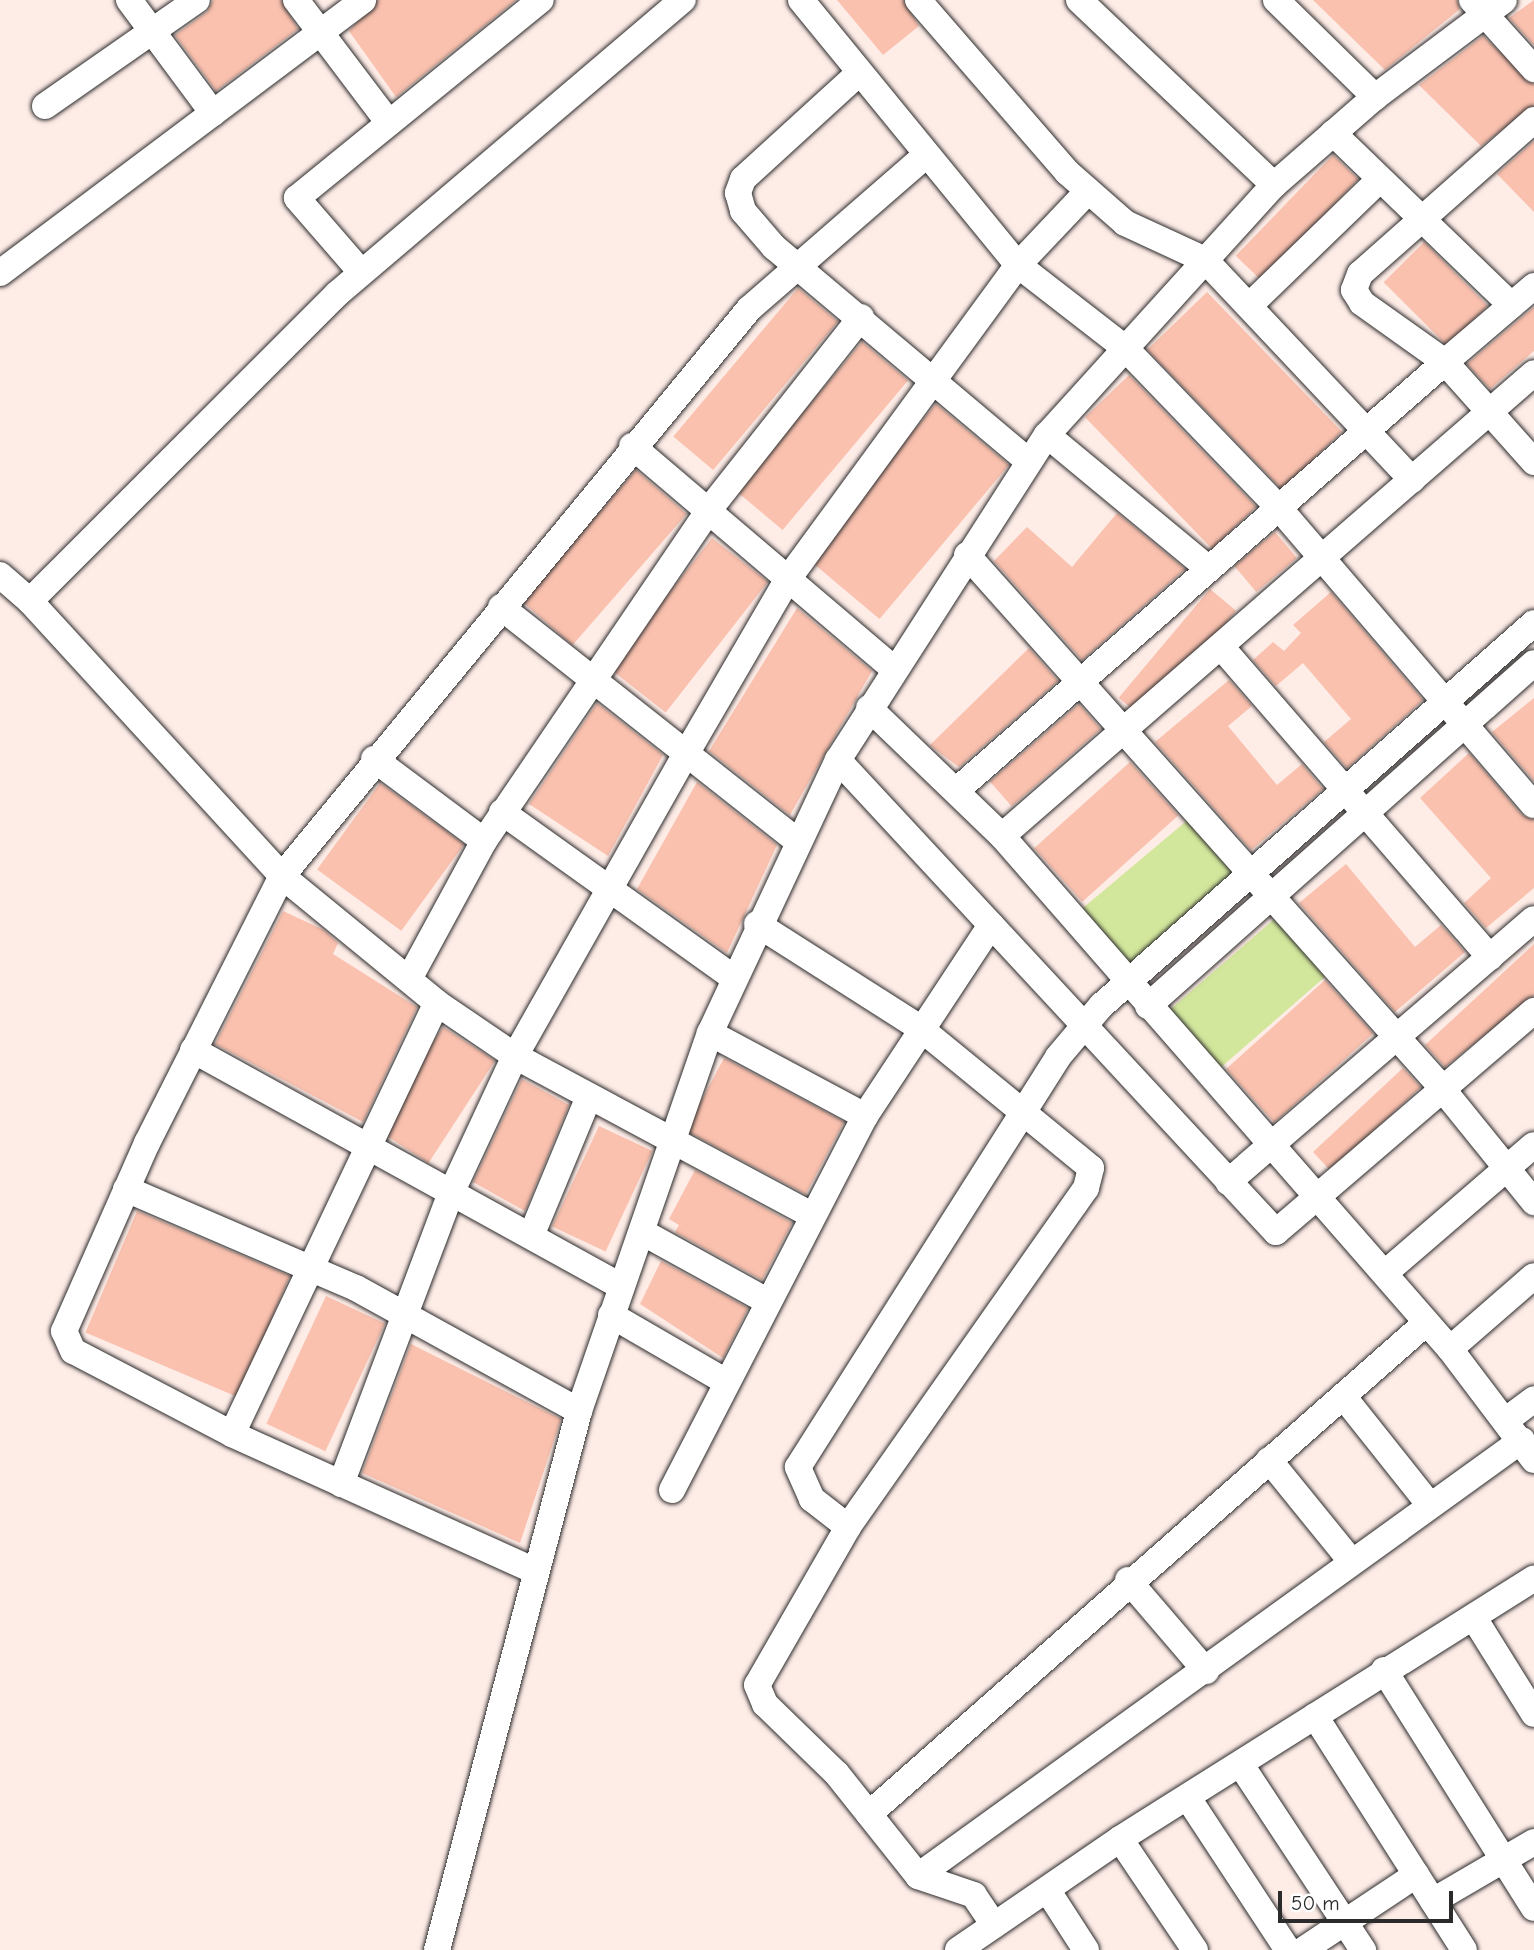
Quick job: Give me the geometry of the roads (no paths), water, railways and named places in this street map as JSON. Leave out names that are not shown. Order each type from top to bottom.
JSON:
[{"type":"street","points":[[129,0],[213,113]]},
{"type":"street","points":[[45,106],[197,0]]},
{"type":"street","points":[[296,0],[389,123]]},
{"type":"street","points":[[0,273],[363,0]]},
{"type":"street","points":[[30,601],[361,272],[683,0]]},
{"type":"street","points":[[800,0],[925,156],[1018,265],[1125,348],[1279,508],[1534,805]]},
{"type":"street","points":[[918,0],[1088,191],[1125,223],[1205,260],[1412,480]]},
{"type":"street","points":[[1079,0],[1274,185]]},
{"type":"street","points":[[1276,0],[1375,97]]},
{"type":"street","points":[[361,272],[297,198],[531,3]]},
{"type":"street","points":[[437,1950],[533,1570],[579,1411],[611,1315],[674,1145],[710,1033],[796,840],[838,760],[967,555],[1047,435],[1274,185],[1487,5],[1534,69]]},
{"type":"street","points":[[859,73],[739,186],[747,219],[796,265],[1028,461]]},
{"type":"street","points":[[1534,120],[1424,222],[1360,274],[1354,290],[1362,303],[1446,362],[1534,462]]},
{"type":"street","points":[[1333,133],[1511,305]]},
{"type":"street","points":[[533,1570],[232,1434],[67,1343],[68,1316],[193,1051],[282,876],[632,446],[749,309],[796,265],[925,156]]},
{"type":"street","points":[[1249,306],[1379,180]]},
{"type":"street","points":[[341,1484],[408,1314],[452,1191],[514,1056],[686,754],[788,579],[932,378],[1018,265],[1088,191]]},
{"type":"street","points":[[957,790],[1279,508],[1364,429],[1534,286]]},
{"type":"street","points":[[409,979],[484,841],[593,678],[708,511],[860,317]]},
{"type":"street","points":[[1002,836],[1127,734],[1534,373]]},
{"type":"street","points":[[1047,435],[1209,569]]},
{"type":"street","points":[[632,446],[895,670]]},
{"type":"street","points":[[967,555],[1443,1090],[1534,1202]]},
{"type":"street","points":[[0,575],[30,601],[282,876],[437,1003],[514,1056],[674,1145],[811,1215]]},
{"type":"street","points":[[502,607],[796,840]]},
{"type":"street","points":[[848,1527],[812,1499],[798,1467],[1024,1107],[1084,1026],[1129,982],[1534,623]]},
{"type":"street","points":[[1223,649],[1490,957]]},
{"type":"street","points":[[1148,1006],[1534,663]]},
{"type":"street","points":[[869,708],[1002,836],[1148,1006],[1385,1273],[1522,1439]]},
{"type":"street","points":[[374,760],[484,841]]},
{"type":"street","points":[[838,760],[1276,1232],[1320,1199],[1534,1011]]},
{"type":"street","points":[[502,812],[608,892],[734,978]]},
{"type":"street","points":[[1228,1182],[1534,919]]},
{"type":"street","points":[[757,925],[920,1028],[1024,1107],[1086,1161],[1089,1181],[848,1527],[757,1691],[869,1814],[918,1876],[974,1895],[994,1925]]},
{"type":"street","points":[[672,1490],[725,1381],[865,1116],[920,1028],[991,925]]},
{"type":"street","points":[[232,1434],[437,1003]]},
{"type":"street","points":[[710,1033],[865,1116]]},
{"type":"street","points":[[193,1051],[369,1143],[621,1286]]},
{"type":"street","points":[[531,1236],[589,1097]]},
{"type":"street","points":[[1385,1273],[1534,1145]]},
{"type":"street","points":[[126,1189],[311,1266],[408,1314],[579,1411]]},
{"type":"street","points":[[642,1232],[767,1301]]},
{"type":"street","points":[[1450,1349],[1534,1276]]},
{"type":"street","points":[[611,1315],[725,1381]]},
{"type":"street","points":[[869,1814],[1128,1580],[1426,1323]]},
{"type":"street","points":[[1343,1396],[1429,1504]]},
{"type":"street","points":[[918,1876],[1206,1671],[1351,1561],[1522,1439],[1534,1398]]},
{"type":"street","points":[[1269,1460],[1351,1561]]},
{"type":"street","points":[[958,1950],[1048,1891],[1120,1839],[1241,1765],[1384,1670],[1474,1618],[1534,1578]]},
{"type":"street","points":[[1128,1580],[1206,1671]]},
{"type":"street","points":[[1474,1618],[1534,1714]]},
{"type":"street","points":[[1384,1670],[1534,1908]]},
{"type":"street","points":[[1315,1716],[1464,1950]]},
{"type":"street","points":[[1241,1765],[1363,1950]]},
{"type":"street","points":[[1188,1798],[1288,1950]]},
{"type":"street","points":[[1120,1839],[1195,1950]]},
{"type":"street","points":[[1433,1900],[1534,1842]]},
{"type":"street","points":[[1303,1950],[1416,1875]]},
{"type":"street","points":[[1048,1891],[1086,1950]]}]
